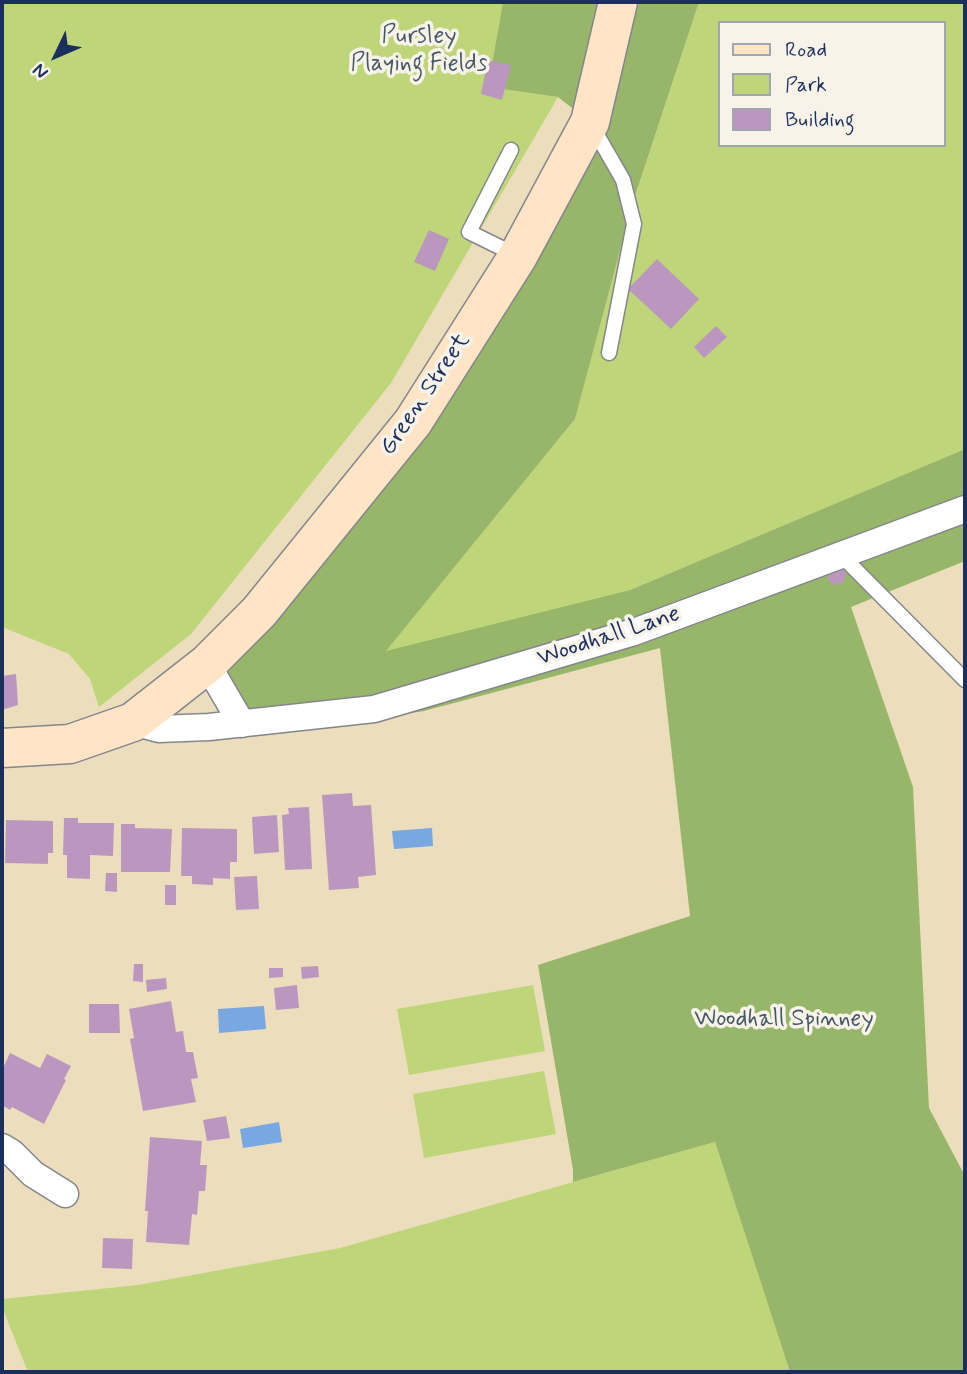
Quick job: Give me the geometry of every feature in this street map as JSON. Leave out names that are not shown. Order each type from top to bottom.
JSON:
[{"type":"main road","name":"Green Street","points":[[132,722],[207,664],[259,612],[413,422],[518,256],[590,122],[618,2]]},
{"type":"main road","points":[[2,748],[70,744],[132,722]]},
{"type":"street","name":"Woodhall Lane","points":[[132,722],[159,729],[209,727],[374,709],[634,632],[965,509]]},
{"type":"street","points":[[207,664],[242,724]]},
{"type":"street","points":[[2,1147],[33,1174],[65,1194]]},
{"type":"lane","points":[[590,122],[623,180],[634,224],[609,353]]},
{"type":"lane","points":[[512,150],[469,232],[518,256]]},
{"type":"lane","points":[[841,555],[965,680]]},
{"type":"green space","name":"Pursley Playing Fields","points":[[2,2],[503,2],[488,87],[558,97],[391,383],[191,634],[99,707],[90,679],[69,654],[2,627]]},
{"type":"green space","points":[[503,2],[618,2],[590,122],[558,97],[488,87]]},
{"type":"green space","name":"Woodhall Spinney","points":[[628,2],[699,2],[633,202],[575,419],[386,651],[630,590],[965,449],[965,561],[851,607],[913,787],[929,1108],[965,1176],[965,1372],[790,1372],[715,1142],[573,1182],[538,965],[690,916],[660,648],[424,711],[367,720],[248,715],[220,676],[457,370]]},
{"type":"green space","points":[[699,2],[965,2],[965,449],[630,590],[385,652],[575,419],[633,202]]},
{"type":"green space","points":[[533,985],[545,1051],[409,1075],[397,1009]]},
{"type":"green space","points":[[544,1071],[556,1134],[424,1158],[413,1094]]},
{"type":"green space","points":[[715,1142],[790,1372],[28,1372],[2,1307],[2,1299],[138,1285],[340,1248]]},
{"type":"water","points":[[432,828],[433,846],[394,849],[392,831]]},
{"type":"water","points":[[264,1006],[266,1029],[219,1033],[218,1009]]},
{"type":"water","points":[[279,1122],[282,1142],[243,1148],[240,1129]]},
{"type":"building","points":[[488,60],[511,65],[502,100],[481,94]]},
{"type":"building","points":[[429,230],[449,239],[435,271],[414,262]]},
{"type":"building","points":[[657,259],[699,299],[671,329],[628,289]]},
{"type":"building","points":[[716,326],[727,337],[704,358],[694,347]]},
{"type":"building","points":[[840,565],[846,574],[843,583],[834,585],[828,580],[828,569]]},
{"type":"building","points":[[16,674],[18,705],[2,710],[2,676]]},
{"type":"building","points":[[352,793],[353,806],[371,805],[376,875],[358,877],[359,888],[329,890],[322,795]]},
{"type":"building","points":[[309,807],[312,869],[285,870],[282,815],[289,814],[288,808]]},
{"type":"building","points":[[277,815],[279,852],[254,854],[252,817]]},
{"type":"building","points":[[64,818],[78,818],[78,823],[114,823],[113,856],[90,855],[90,879],[67,878],[67,855],[63,855]]},
{"type":"building","points":[[6,820],[53,821],[53,853],[48,853],[48,864],[5,863]]},
{"type":"building","points":[[121,824],[135,824],[135,828],[172,829],[170,872],[121,872]]},
{"type":"building","points":[[182,828],[237,829],[237,862],[230,862],[230,879],[213,878],[213,885],[192,884],[192,876],[181,876]]},
{"type":"building","points":[[106,873],[117,873],[117,892],[105,891]]},
{"type":"building","points":[[257,876],[259,909],[236,910],[234,877]]},
{"type":"building","points":[[165,885],[176,885],[176,905],[165,905]]},
{"type":"building","points":[[134,964],[143,964],[143,982],[133,981]]},
{"type":"building","points":[[318,966],[319,977],[302,979],[301,967]]},
{"type":"building","points":[[269,968],[283,968],[283,977],[269,978]]},
{"type":"building","points":[[166,978],[167,989],[147,992],[146,980]]},
{"type":"building","points":[[297,985],[299,1008],[276,1010],[274,988]]},
{"type":"building","points":[[171,1001],[176,1032],[183,1031],[186,1052],[193,1052],[198,1078],[191,1079],[196,1102],[143,1111],[130,1039],[134,1038],[129,1009]]},
{"type":"building","points":[[89,1004],[119,1004],[120,1033],[89,1033]]},
{"type":"building","points":[[10,1053],[40,1068],[47,1054],[71,1066],[44,1124],[12,1107],[10,1110],[2,1105],[2,1070]]},
{"type":"building","points":[[226,1116],[230,1138],[207,1141],[203,1120]]},
{"type":"building","points":[[150,1137],[202,1141],[200,1165],[207,1165],[205,1191],[199,1191],[197,1215],[192,1214],[189,1245],[146,1242],[148,1211],[145,1211]]},
{"type":"building","points":[[103,1238],[133,1239],[132,1269],[102,1268]]}]
